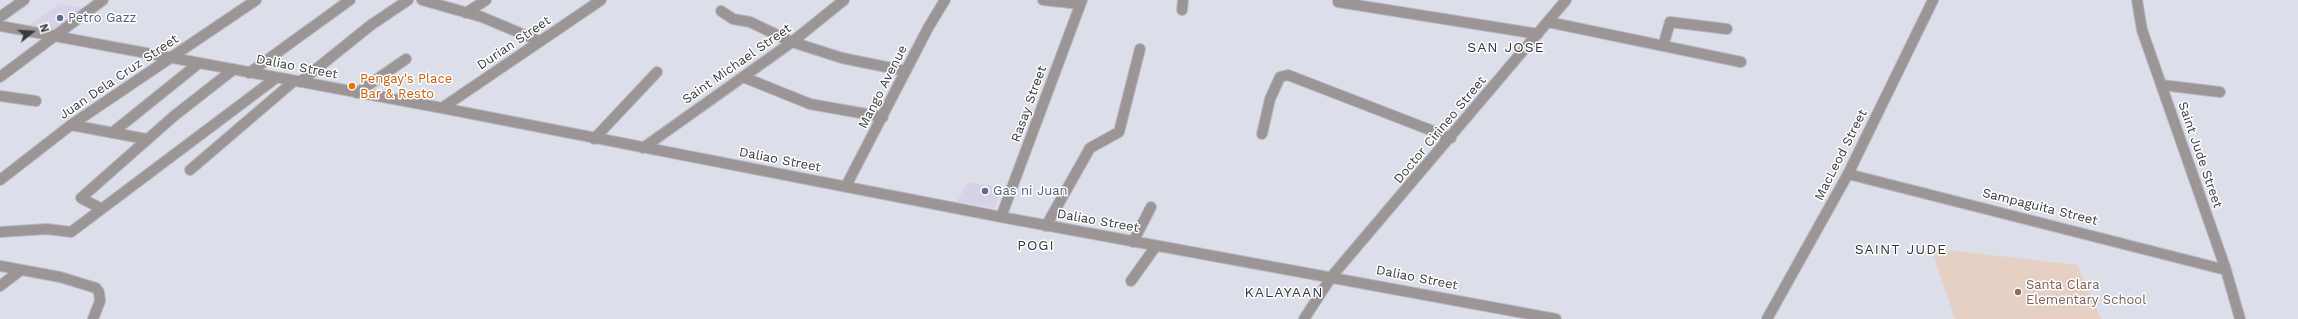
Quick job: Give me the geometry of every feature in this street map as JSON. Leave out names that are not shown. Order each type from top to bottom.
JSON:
[{"type":"street","points":[[0,17],[24,0]]},
{"type":"street","points":[[0,77],[103,0]]},
{"type":"street","name":"Juan Dela Cruz Street","points":[[0,180],[72,124],[256,0]]},
{"type":"street","points":[[249,72],[350,0]]},
{"type":"street","points":[[190,170],[297,82],[371,25],[408,0]]},
{"type":"street","points":[[422,0],[508,27],[539,41]]},
{"type":"street","points":[[466,14],[486,0]]},
{"type":"street","name":"Durian Street","points":[[442,108],[601,0]]},
{"type":"street","name":"Saint Michael Street","points":[[643,148],[792,42],[844,0]]},
{"type":"street","name":"Mango Avenue","points":[[846,186],[945,0]]},
{"type":"street","points":[[1043,0],[1081,2]]},
{"type":"street","points":[[1182,10],[1183,0]]},
{"type":"street","points":[[1378,8],[1384,0]]},
{"type":"street","name":"Doctor Cirineo Street","points":[[1304,319],[1332,276],[1451,138],[1566,0]]},
{"type":"street","name":"MacLeod Street","points":[[1767,319],[1848,174],[1933,0]]},
{"type":"street","name":"Saint Jude Street","points":[[2137,0],[2142,30],[2226,270],[2240,319]]},
{"type":"street","name":"Rasay Street","points":[[1001,217],[1081,2]]},
{"type":"street","points":[[1338,2],[1538,34]]},
{"type":"street","points":[[721,11],[733,19],[750,22],[792,42],[842,58],[906,71]]},
{"type":"street","points":[[1548,22],[1741,62]]},
{"type":"street","points":[[1663,46],[1670,22],[1727,29]]},
{"type":"street","name":"Daliao Street","points":[[0,26],[442,108],[594,139],[846,186],[1046,226],[1332,276],[1506,314],[1556,319]]},
{"type":"street","points":[[1046,226],[1090,148],[1115,136],[1119,132],[1140,49]]},
{"type":"street","points":[[357,93],[406,59]]},
{"type":"street","points":[[112,133],[199,63]]},
{"type":"street","points":[[102,209],[81,198],[146,139],[234,70]]},
{"type":"street","points":[[594,139],[657,72]]},
{"type":"street","points":[[1262,134],[1270,99],[1280,77],[1288,76],[1451,138]]},
{"type":"street","points":[[743,77],[810,104],[883,117]]},
{"type":"street","points":[[0,232],[47,229],[71,232],[276,78]]},
{"type":"street","points":[[2162,85],[2220,92]]},
{"type":"street","points":[[0,96],[36,101]]},
{"type":"street","points":[[72,124],[146,139]]},
{"type":"street","name":"Sampaguita Street","points":[[1848,174],[2226,270]]},
{"type":"street","points":[[1133,242],[1151,207]]},
{"type":"street","points":[[1131,281],[1156,246]]},
{"type":"street","points":[[0,266],[60,277],[96,288],[99,292],[100,301],[93,319]]},
{"type":"street","points":[[0,286],[21,270]]},
{"type":"shaded area","points":[[60,4],[87,8],[54,31],[27,26]]},
{"type":"shaded area","points":[[967,182],[1003,188],[994,208],[957,202]]},
{"type":"shaded area","name":"Santa Clara Elementary School","points":[[1931,248],[2077,265],[2101,319],[1955,319]]},
{"type":"place","name":"Petro Gazz","points":[[60,18]]},
{"type":"place","name":"Pengay's Place Bar & Resto","points":[[352,86]]},
{"type":"place","name":"Gas ni Juan","points":[[985,191]]},
{"type":"place","name":"Santa Clara Elementary School","points":[[2018,292]]},
{"type":"district","name":"SAN JOSE","points":[[1506,48]]},
{"type":"district","name":"POGI","points":[[1036,246]]},
{"type":"district","name":"SAINT JUDE","points":[[1901,250]]},
{"type":"district","name":"KALAYAAN","points":[[1284,293]]}]
